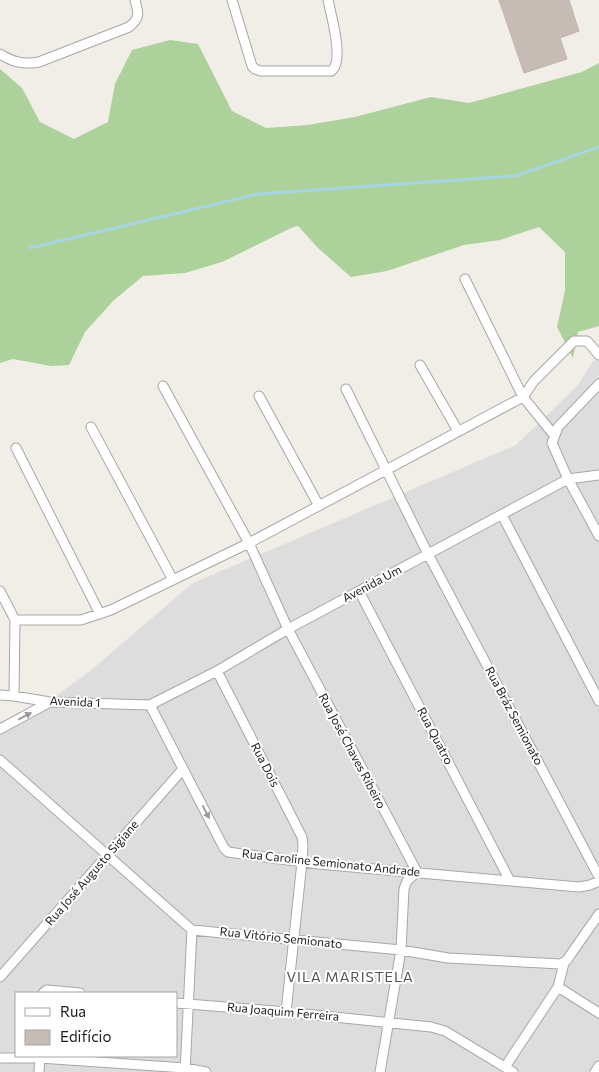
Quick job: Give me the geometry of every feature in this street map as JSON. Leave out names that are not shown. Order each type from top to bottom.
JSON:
[{"type":"street","points":[[0,54],[17,63],[39,62],[129,27],[138,17],[136,0]]},
{"type":"street","points":[[232,0],[252,66],[255,69],[261,71],[331,71],[337,63],[336,42],[328,0]]},
{"type":"street","points":[[466,279],[523,397],[554,435]]},
{"type":"street","points":[[15,620],[81,620],[100,614],[249,544],[523,397],[534,381],[574,341],[586,341],[599,355]]},
{"type":"street","points":[[420,365],[458,432]]},
{"type":"street","points":[[599,384],[596,392],[558,427],[552,443],[568,479],[599,536]]},
{"type":"street","name":"Rua José Chaves Ribeiro","points":[[163,386],[249,544],[288,629],[417,872]]},
{"type":"street","name":"Rua Bráz Semionato","points":[[346,389],[428,554],[599,879]]},
{"type":"street","points":[[258,396],[319,506]]},
{"type":"street","points":[[91,427],[173,580]]},
{"type":"street","points":[[16,448],[100,614]]},
{"type":"street","name":"Avenida Um","points":[[150,705],[217,671],[288,629],[568,479],[599,474]]},
{"type":"street","points":[[502,515],[599,701]]},
{"type":"street","points":[[0,591],[15,620],[14,696]]},
{"type":"street","name":"Rua Quatro","points":[[359,591],[510,881]]},
{"type":"street","name":"Rua Dois","points":[[217,671],[302,837],[302,862],[286,1012]]},
{"type":"street","name":"Avenida 1","points":[[0,695],[50,702],[150,705]]},
{"type":"street","points":[[0,729],[50,702]]},
{"type":"street","name":"Rua Caroline Semionato Andrade","points":[[150,705],[224,848],[228,852],[302,862],[579,887],[590,885],[599,879]]},
{"type":"street","points":[[0,760],[192,930],[185,1070]]},
{"type":"street","name":"Rua José Augusto Sigiane","points":[[0,977],[183,769]]},
{"type":"street","points":[[380,1072],[401,950],[404,889],[407,881],[417,872]]},
{"type":"street","points":[[509,1069],[558,987],[564,963],[599,914]]},
{"type":"street","name":"Rua Vitório Semionato","points":[[192,930],[401,950],[448,958],[564,963]]},
{"type":"street","points":[[558,987],[599,1013]]},
{"type":"street","name":"Rua Joaquim Ferreira","points":[[178,1003],[431,1027],[445,1031],[509,1069]]},
{"type":"street","points":[[39,1072],[40,1057]]},
{"type":"street","points":[[0,1058],[40,1057],[206,1072]]},
{"type":"street","points":[[595,1072],[599,1066]]},
{"type":"shaded area","points":[[599,352],[599,1072],[0,1072],[0,729],[42,706],[90,671],[193,583],[516,445],[578,385]]},
{"type":"green space","points":[[170,40],[198,44],[232,111],[266,128],[307,125],[355,117],[431,97],[469,103],[582,72],[599,63],[599,326],[578,332],[573,358],[557,327],[565,291],[565,252],[539,227],[500,240],[464,245],[387,271],[351,277],[318,248],[298,226],[222,262],[185,273],[143,276],[113,301],[85,332],[69,365],[51,366],[13,359],[0,363],[0,69],[22,88],[40,122],[74,139],[108,122],[115,84],[132,50]]},
{"type":"building","points":[[499,0],[569,0],[579,31],[560,38],[567,59],[524,73]]},
{"type":"waterway","points":[[30,248],[258,194],[515,176],[599,147]]},
{"type":"district","name":"VILA MARISTELA","points":[[350,977]]}]
